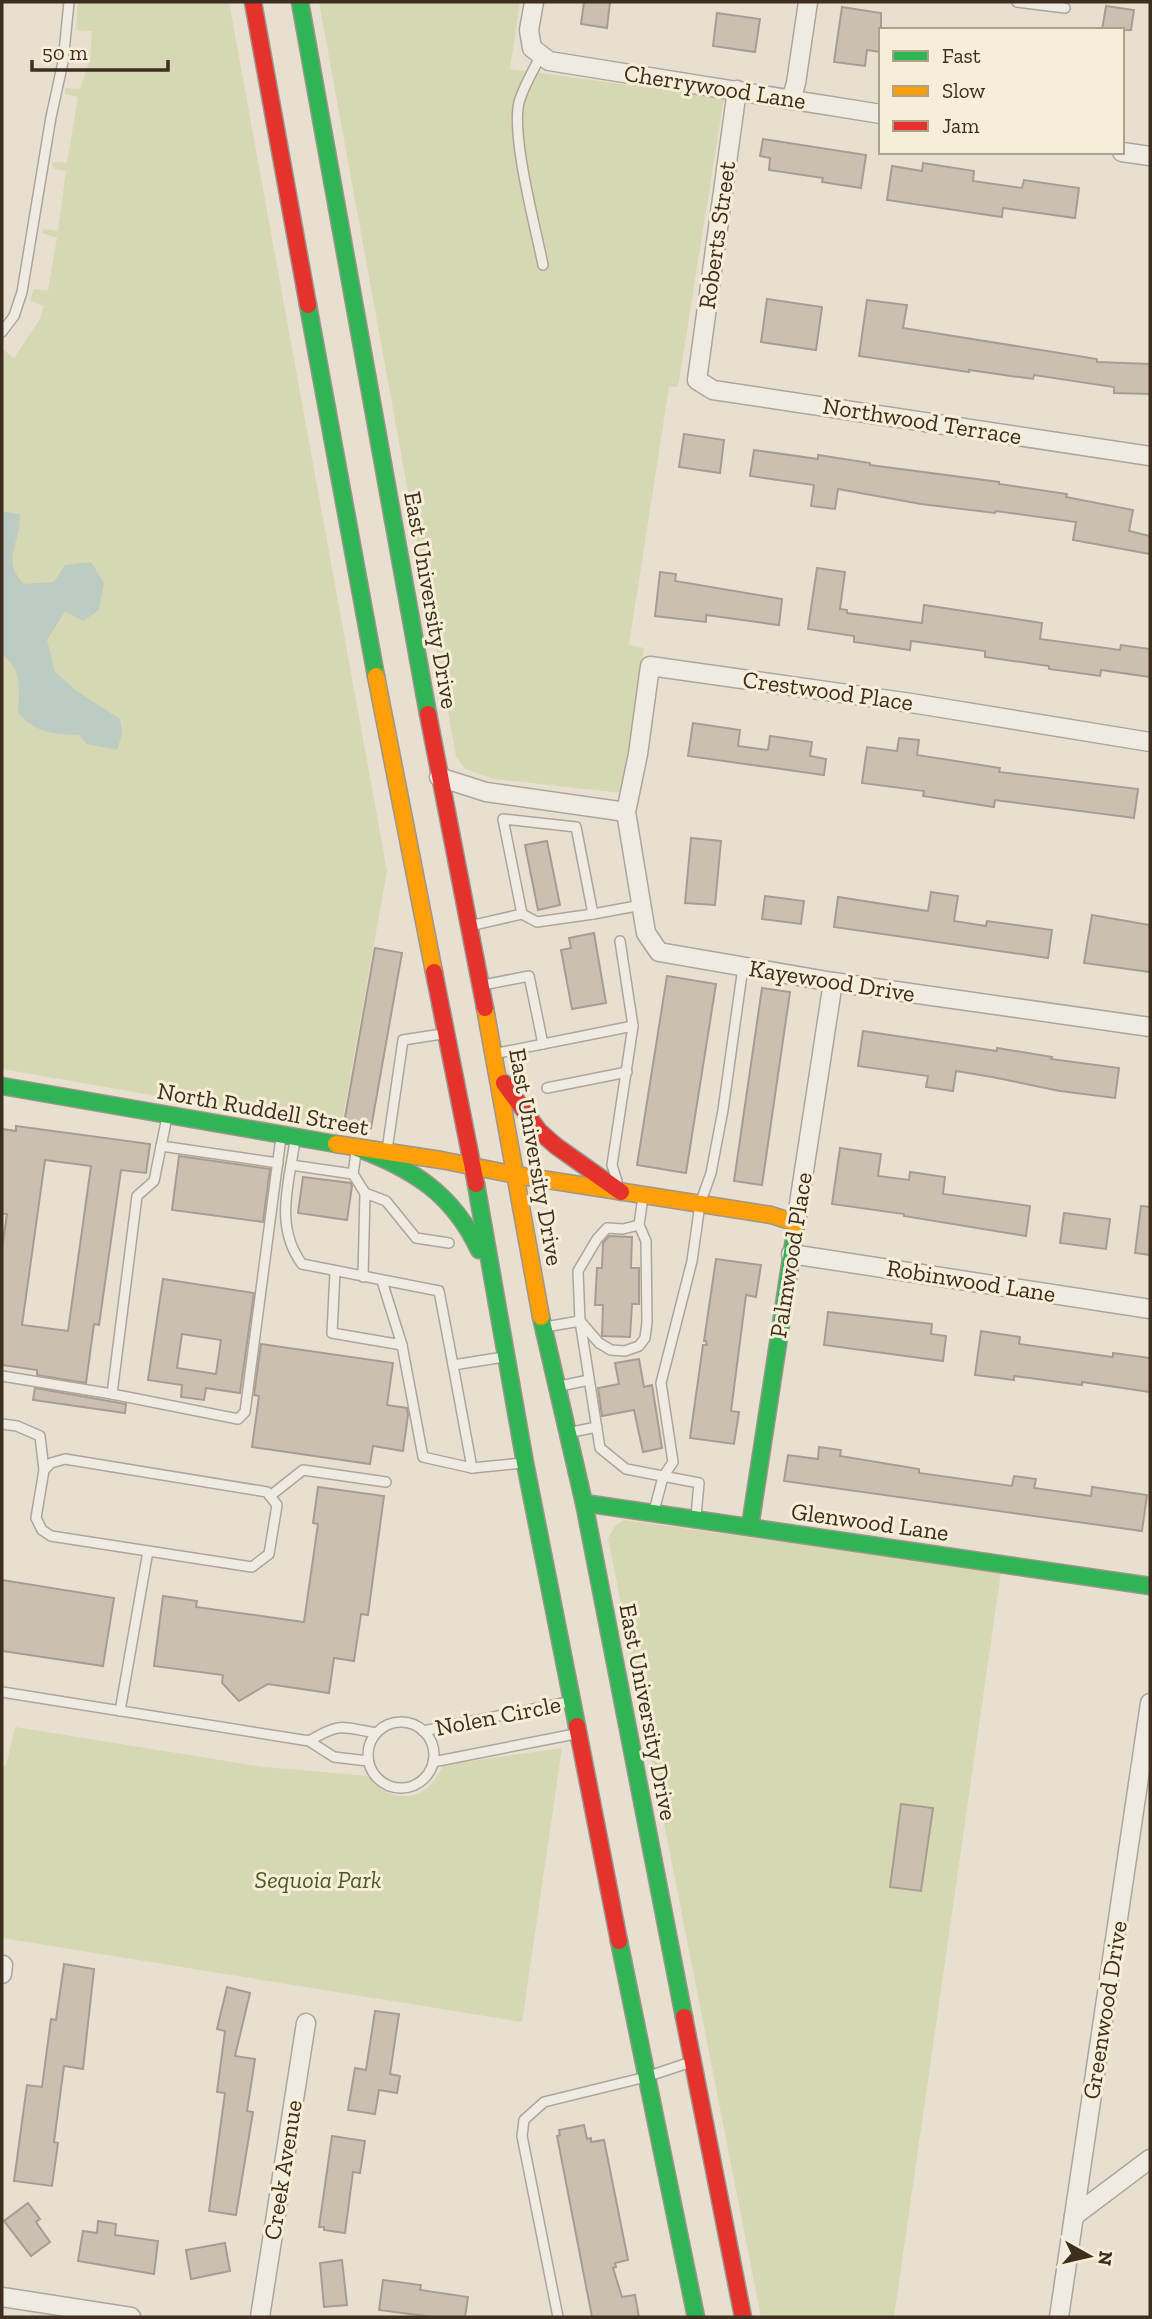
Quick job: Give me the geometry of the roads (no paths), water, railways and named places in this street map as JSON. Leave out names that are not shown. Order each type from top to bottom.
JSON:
[{"type":"main road","points":[[253,2],[386,730],[473,1166],[525,1462],[696,2317]]},
{"type":"main road","name":"East University Drive","points":[[300,2],[439,777],[495,1054],[543,1327],[584,1503],[743,2317]]},
{"type":"main road","points":[[499,1076],[539,1131],[621,1192]]},
{"type":"main road","name":"North Ruddell Street","points":[[2,1086],[516,1175]]},
{"type":"main road","points":[[357,1147],[404,1167],[449,1202],[466,1223],[477,1243],[493,1289]]},
{"type":"main road","points":[[516,1175],[771,1214],[796,1223]]},
{"type":"main road","name":"Palmwood Place","points":[[750,1527],[796,1223]]},
{"type":"main road","name":"Glenwood Lane","points":[[584,1503],[1150,1586]]},
{"type":"street","points":[[534,2],[529,30],[532,48],[545,58]]},
{"type":"street","points":[[791,100],[808,2]]},
{"type":"street","name":"Cherrywood Lane","points":[[545,58],[879,114]]},
{"type":"street","name":"Roberts Street","points":[[697,380],[737,90]]},
{"type":"street","points":[[1124,152],[1150,156]]},
{"type":"street","name":"Northwood Terrace","points":[[697,380],[713,390],[1150,456]]},
{"type":"street","name":"Crestwood Place","points":[[626,812],[638,754],[650,666],[911,703],[1150,742]]},
{"type":"street","points":[[439,777],[486,792],[626,812]]},
{"type":"street","name":"Kayewood Drive","points":[[626,812],[646,933],[659,952],[833,982],[1150,1027]]},
{"type":"street","name":"Palmwood Place","points":[[796,1223],[833,982]]},
{"type":"street","name":"Robinwood Lane","points":[[792,1254],[1150,1309]]},
{"type":"street","name":"Greenwood Drive","points":[[1059,2317],[1150,1703]]},
{"type":"street","name":"Creek Avenue","points":[[260,2317],[306,2023]]},
{"type":"street","points":[[1074,2216],[1150,2159]]},
{"type":"street","points":[[2,2297],[131,2317]]},
{"type":"lane","points":[[2,332],[13,316],[23,292],[51,117],[63,62],[69,2]]},
{"type":"lane","points":[[1017,2],[1065,8]]},
{"type":"lane","points":[[544,265],[519,145],[517,114],[519,100],[545,58]]},
{"type":"lane","points":[[579,805],[576,827],[593,914]]},
{"type":"lane","points":[[522,914],[503,820],[576,827]]},
{"type":"lane","points":[[469,926],[522,914],[537,922],[642,905]]},
{"type":"lane","points":[[620,941],[633,1026],[612,1166],[621,1192]]},
{"type":"lane","points":[[653,1513],[663,1476],[673,1462],[661,1384],[692,1261],[700,1204],[711,1173],[723,1110],[743,967]]},
{"type":"lane","points":[[481,985],[529,976],[543,1044]]},
{"type":"lane","points":[[495,1054],[633,1026]]},
{"type":"lane","points":[[387,1153],[403,1040],[447,1033]]},
{"type":"lane","points":[[547,1088],[626,1072]]},
{"type":"lane","points":[[112,1394],[137,1196],[154,1181],[167,1115]]},
{"type":"lane","points":[[2,1376],[237,1419],[245,1412],[278,1163],[288,1136]]},
{"type":"lane","points":[[288,1136],[291,1165],[284,1214],[292,1249],[302,1264],[439,1291],[472,1468]]},
{"type":"lane","points":[[161,1146],[278,1163]]},
{"type":"lane","points":[[357,1147],[353,1174],[365,1193],[363,1277]]},
{"type":"lane","points":[[291,1165],[353,1174]]},
{"type":"lane","points":[[365,1193],[386,1201],[416,1238],[449,1244]]},
{"type":"lane","points":[[580,1321],[599,1343],[611,1350],[625,1351],[639,1346],[645,1338],[646,1241],[639,1225],[643,1195]]},
{"type":"lane","points":[[639,1225],[624,1229],[607,1228],[597,1239],[578,1271],[580,1321],[600,1448],[626,1469],[699,1483],[696,1519]]},
{"type":"lane","points":[[335,1272],[332,1333],[402,1345]]},
{"type":"lane","points":[[382,1281],[402,1345],[423,1457],[472,1468],[525,1462]]},
{"type":"lane","points":[[543,1327],[580,1321]]},
{"type":"lane","points":[[453,1365],[506,1356]]},
{"type":"lane","points":[[558,1386],[589,1380]]},
{"type":"lane","points":[[2,1424],[17,1426],[40,1436],[44,1470],[36,1518],[42,1530],[51,1536],[252,1567],[269,1554],[277,1505],[267,1492],[65,1460],[51,1463],[44,1470]]},
{"type":"lane","points":[[569,1432],[597,1427]]},
{"type":"lane","points":[[270,1496],[303,1470],[386,1482]]},
{"type":"lane","points":[[120,1711],[148,1551]]},
{"type":"lane","points":[[2,1692],[309,1741],[334,1757],[368,1761]]},
{"type":"lane","name":"Nolen Circle","points":[[423,1731],[573,1701]]},
{"type":"lane","points":[[395,1723],[405,1723],[423,1731],[434,1751],[429,1773],[411,1787],[389,1786],[379,1780],[368,1761],[368,1751],[376,1733],[395,1723]]},
{"type":"lane","points":[[309,1741],[332,1727],[376,1733]]},
{"type":"lane","name":"Nolen Circle","points":[[433,1762],[579,1733]]},
{"type":"lane","points":[[558,2317],[522,2136],[524,2120],[544,2102],[646,2077],[693,2062]]},
{"type":"park label","name":"Sequoia Park","points":[[318,1880]]}]
